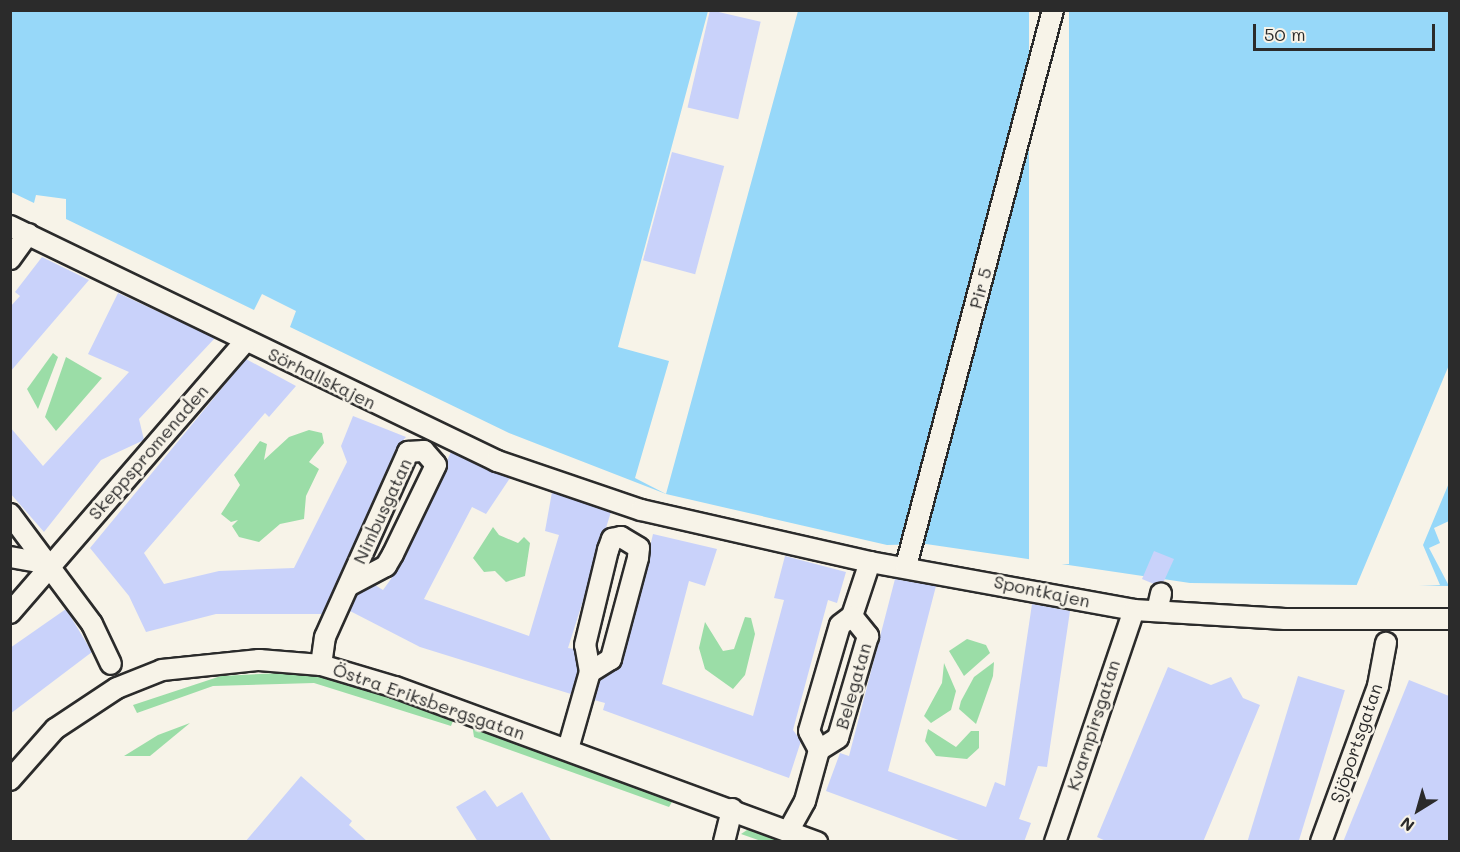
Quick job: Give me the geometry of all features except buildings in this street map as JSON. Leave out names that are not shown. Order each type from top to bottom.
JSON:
[{"type":"street","name":"Pir 5","points":[[906,566],[1053,10]]},
{"type":"street","points":[[10,259],[19,230]]},
{"type":"street","name":"Sörhallskajen","points":[[19,230],[434,431],[527,472],[641,510]]},
{"type":"street","name":"Skeppspromenaden","points":[[10,613],[37,589],[50,564],[246,341]]},
{"type":"street","name":"Nimbusgatan","points":[[424,451],[434,431]]},
{"type":"street","name":"Nimbusgatan","points":[[350,585],[390,560],[436,465],[424,451]]},
{"type":"street","name":"Nimbusgatan","points":[[321,665],[325,637],[408,452],[424,451]]},
{"type":"street","name":"Spontkajen","points":[[641,510],[870,562],[906,566],[1134,610],[1159,602],[1285,619],[1449,619]]},
{"type":"street","points":[[630,540],[641,510]]},
{"type":"street","points":[[10,514],[50,564],[92,624],[111,664]]},
{"type":"street","points":[[568,748],[590,672],[585,645],[608,550],[612,539],[630,540],[639,548],[638,558],[611,659],[590,672]]},
{"type":"street","points":[[10,557],[50,564]]},
{"type":"street","name":"Belegatan","points":[[819,750],[809,731],[840,625],[852,616],[870,562]]},
{"type":"street","name":"Kvarnpirsgatan","points":[[1055,842],[1115,656],[1134,610]]},
{"type":"street","name":"Belegatan","points":[[789,830],[805,801],[819,750],[838,738],[868,636],[852,616]]},
{"type":"street","name":"Sjöportsgatan","points":[[1321,842],[1378,686],[1386,643]]},
{"type":"street","name":"Östra Eriksbergsgatan","points":[[10,780],[64,723],[117,688],[162,670],[259,660],[321,665],[568,748],[817,842]]},
{"type":"street","points":[[724,842],[732,809]]},
{"type":"green space","points":[[53,353],[58,357],[38,409],[27,389]]},
{"type":"green space","points":[[66,357],[102,378],[56,431],[45,417]]},
{"type":"green space","points":[[309,430],[322,433],[324,443],[309,462],[319,469],[306,496],[304,519],[280,524],[259,542],[239,537],[232,526],[238,520],[231,522],[221,514],[240,485],[234,475],[260,441],[267,444],[264,460],[289,437]]},
{"type":"green space","points":[[493,527],[499,535],[518,543],[524,537],[530,543],[525,576],[506,582],[495,571],[484,572],[473,558]]},
{"type":"green space","points":[[745,617],[751,618],[755,634],[745,675],[733,689],[705,669],[699,648],[705,622],[723,651],[734,649]]},
{"type":"green space","points":[[967,639],[986,645],[990,653],[964,676],[949,651]]},
{"type":"green space","points":[[994,662],[993,676],[976,724],[959,709],[961,701],[974,677]]},
{"type":"green space","points":[[944,663],[956,691],[951,710],[931,723],[924,716],[942,683]]},
{"type":"green space","points":[[302,672],[384,692],[453,721],[451,726],[314,683],[213,686],[137,713],[133,705],[221,676]]},
{"type":"green space","points":[[190,723],[150,756],[124,756],[158,735]]},
{"type":"green space","points":[[472,724],[673,799],[672,802],[669,807],[474,737]]},
{"type":"green space","points":[[928,729],[956,747],[971,731],[979,731],[979,748],[967,759],[936,756],[925,741]]},
{"type":"green space","points":[[750,828],[792,841],[761,841],[741,834]]},
{"type":"water","points":[[10,11],[1449,11],[1449,586],[1190,583],[926,544],[887,545],[666,494],[509,433],[290,327],[296,311],[262,294],[254,310],[66,219],[66,199],[36,195],[34,203],[11,192]]},
{"type":"pier","points":[[708,11],[798,11],[666,494],[635,478],[669,361],[618,347]]},
{"type":"pier","points":[[1029,11],[1069,11],[1069,564],[1029,564]]},
{"type":"pier","points":[[1449,365],[1449,483],[1423,545],[1440,585],[1355,589]]},
{"type":"pier","points":[[1449,521],[1449,586],[1429,548],[1440,543],[1434,528]]}]
